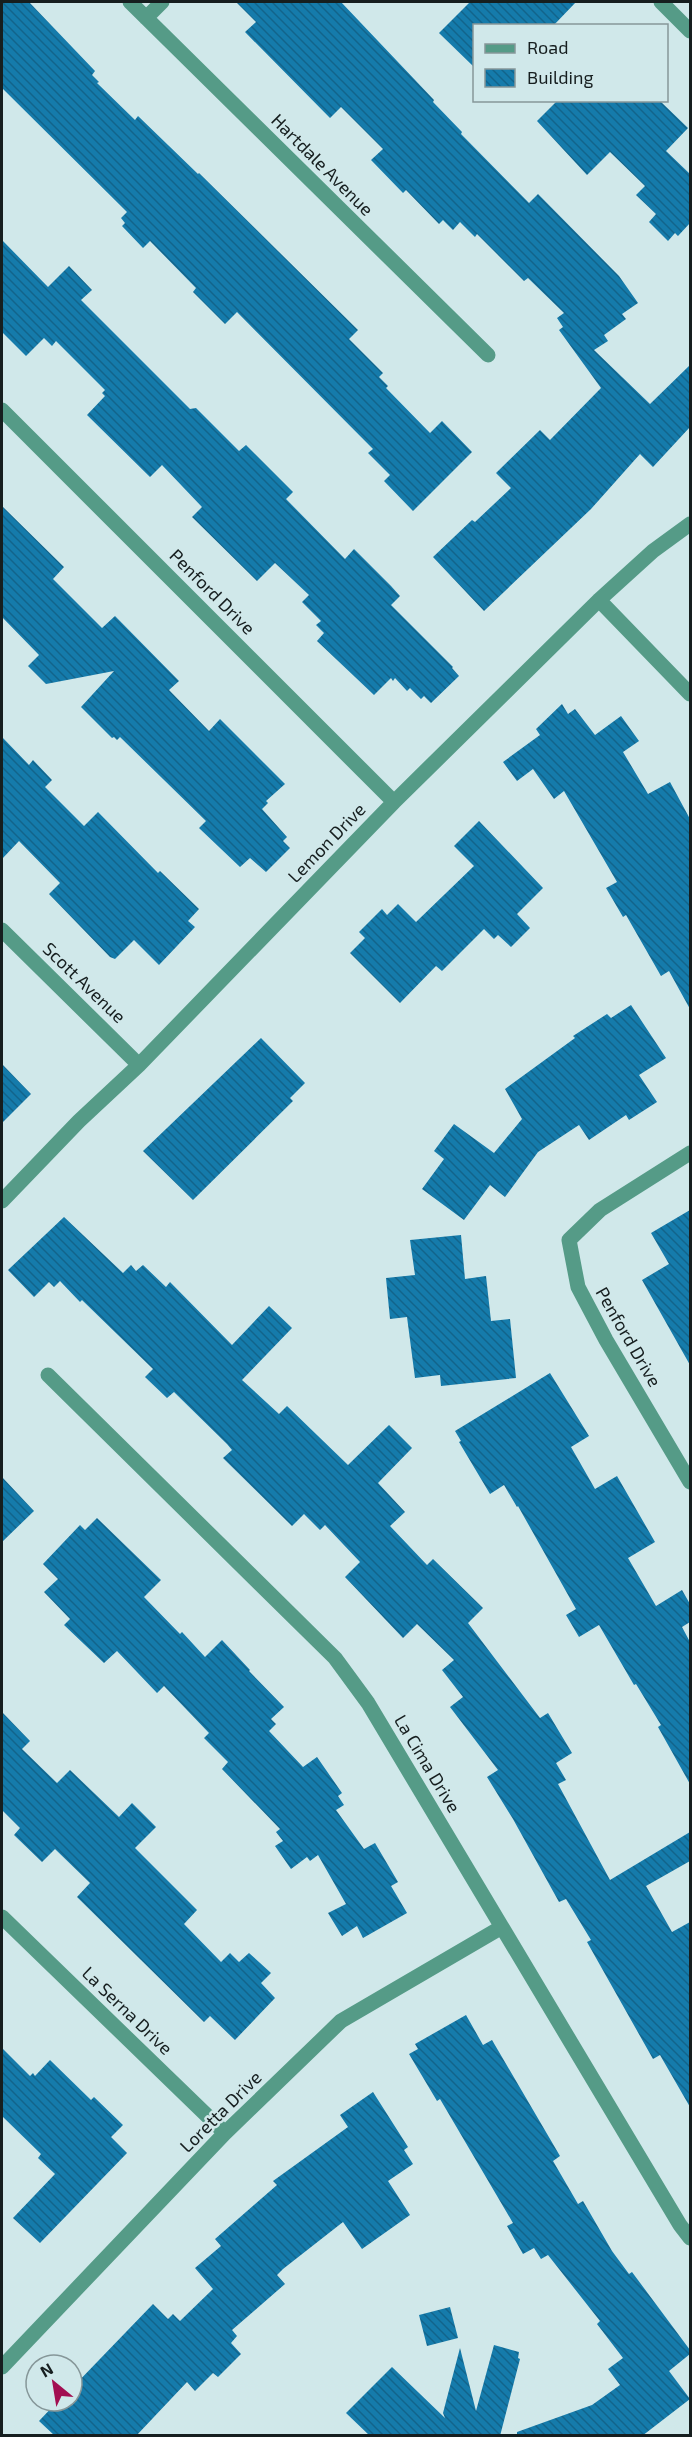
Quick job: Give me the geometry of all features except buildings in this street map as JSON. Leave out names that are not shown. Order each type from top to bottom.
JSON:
[{"type":"street","name":"Hartdale Avenue","points":[[130,2],[488,355]]},
{"type":"street","points":[[146,18],[162,2]]},
{"type":"street","points":[[661,2],[690,31]]},
{"type":"street","name":"Penford Drive","points":[[2,411],[394,802]]},
{"type":"street","name":"Lemon Drive","points":[[2,1201],[79,1121],[140,1065],[394,802],[599,600],[653,551],[690,525]]},
{"type":"street","points":[[599,600],[690,694]]},
{"type":"street","name":"Scott Avenue","points":[[2,930],[140,1065]]},
{"type":"street","name":"Penford Drive","points":[[690,1153],[600,1210],[569,1240],[578,1287],[606,1340],[690,1482]]},
{"type":"street","name":"La Cima Drive","points":[[48,1375],[334,1658],[368,1703],[680,2225],[690,2238]]},
{"type":"street","name":"La Serna Drive","points":[[2,1917],[225,2133]]},
{"type":"street","name":"Loretta Drive","points":[[2,2367],[225,2133],[341,2021],[502,1927]]}]
